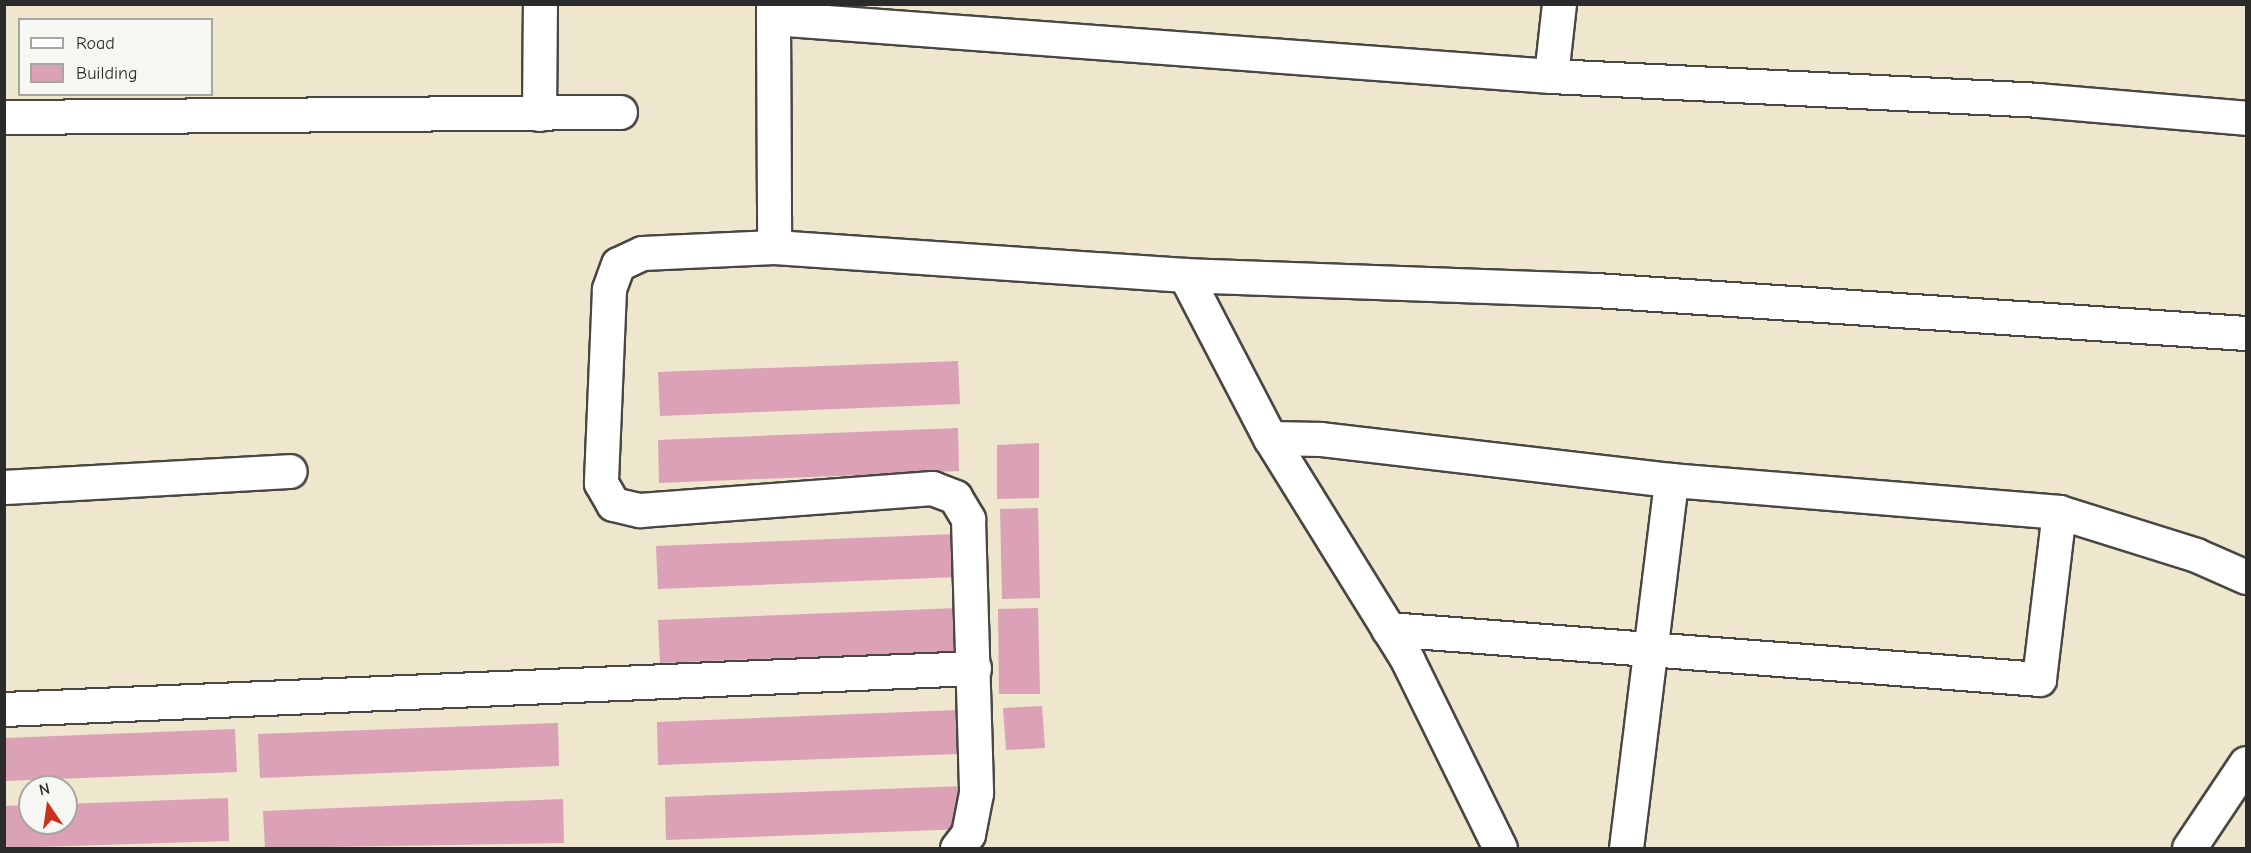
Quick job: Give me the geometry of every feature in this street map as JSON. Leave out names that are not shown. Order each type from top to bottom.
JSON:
[{"type":"street","points":[[539,114],[540,4]]},
{"type":"street","points":[[1551,76],[1559,4]]},
{"type":"street","points":[[774,247],[773,11],[1551,76],[2038,100],[2247,118]]},
{"type":"street","points":[[4,117],[620,112]]},
{"type":"street","points":[[957,849],[968,834],[976,793],[968,519],[955,497],[932,489],[640,510],[613,504],[601,483],[609,289],[618,264],[642,253],[774,247],[1185,275],[1595,290],[2247,333]]},
{"type":"street","points":[[1185,275],[1270,438],[1388,629],[1500,849]]},
{"type":"street","points":[[1270,438],[1321,439],[1671,480],[2059,512],[2196,555],[2247,577]]},
{"type":"street","points":[[4,487],[290,471]]},
{"type":"street","points":[[1626,849],[1671,480]]},
{"type":"street","points":[[1388,629],[1651,647],[2039,679],[2059,512]]},
{"type":"street","points":[[4,710],[974,668]]},
{"type":"street","points":[[2189,849],[2247,763]]},
{"type":"building","points":[[958,361],[960,404],[660,416],[658,372]]},
{"type":"building","points":[[958,428],[959,471],[659,483],[658,440]]},
{"type":"building","points":[[1039,443],[1039,498],[997,499],[997,445]]},
{"type":"building","points":[[1038,508],[1040,598],[1002,599],[1000,509]]},
{"type":"building","points":[[956,534],[958,577],[658,589],[656,546]]},
{"type":"building","points":[[958,608],[959,651],[660,663],[658,620]]},
{"type":"building","points":[[1038,608],[1040,694],[999,694],[998,609]]},
{"type":"building","points":[[1042,706],[1045,748],[1006,750],[1003,708]]},
{"type":"building","points":[[957,710],[958,754],[658,765],[657,722]]},
{"type":"building","points":[[558,723],[559,766],[260,778],[258,734]]},
{"type":"building","points":[[235,729],[237,772],[78,778],[78,775],[18,775],[18,780],[4,781],[4,738]]},
{"type":"building","points":[[964,786],[966,829],[666,840],[665,797]]},
{"type":"building","points":[[228,798],[229,841],[4,848],[4,806],[18,805],[18,835],[78,835],[78,804]]},
{"type":"building","points":[[563,799],[564,843],[265,848],[263,811]]}]
